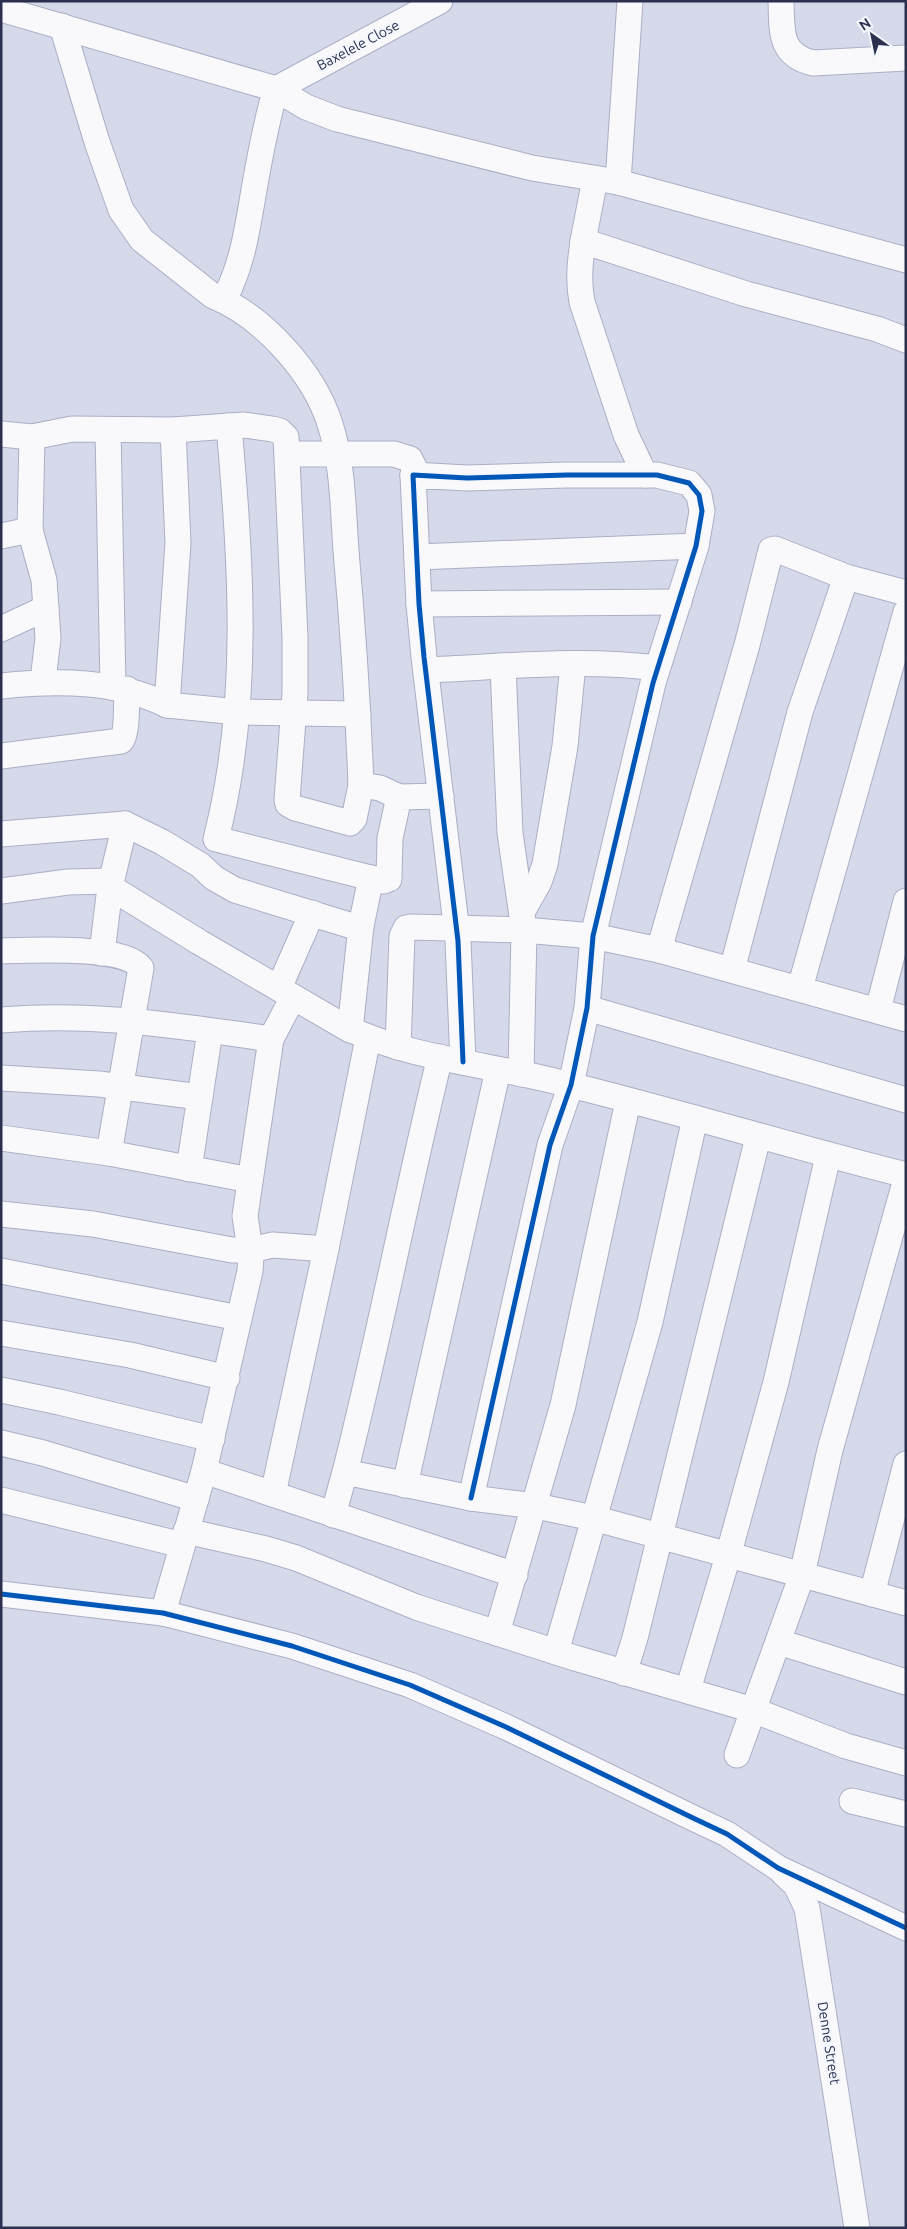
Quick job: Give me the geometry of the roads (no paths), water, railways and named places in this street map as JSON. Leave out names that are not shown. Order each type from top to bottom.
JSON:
[{"type":"street","name":"Baxelele Close","points":[[276,89],[440,1]]},
{"type":"street","points":[[630,1],[607,181],[583,241],[579,266],[579,286],[582,302],[626,434],[645,475]]},
{"type":"street","points":[[781,1],[782,32],[785,43],[792,54],[800,60],[814,63],[906,58]]},
{"type":"street","points":[[1,9],[276,89],[306,107],[337,119],[532,168],[607,181],[906,260]]},
{"type":"street","points":[[1,434],[32,437],[72,429],[172,430],[253,425],[280,431],[286,437],[295,638],[294,713],[287,796],[288,804],[327,818],[351,822],[356,813],[361,785],[358,714],[338,454],[330,422],[318,394],[303,371],[282,346],[250,318],[224,300],[213,296],[142,240],[121,210],[97,142],[62,26]]},
{"type":"street","points":[[224,300],[233,283],[246,244],[262,145],[276,89]]},
{"type":"street","points":[[583,241],[746,294],[877,329],[906,340]]},
{"type":"street","points":[[207,870],[223,808],[238,712],[241,674],[239,575],[229,426]]},
{"type":"street","points":[[1,756],[121,742],[124,738],[125,728],[120,688],[108,430]]},
{"type":"street","points":[[167,705],[178,543],[172,430]]},
{"type":"street","points":[[32,437],[30,530],[44,580],[48,638],[43,682]]},
{"type":"street","points":[[288,454],[384,453],[401,455],[413,462],[419,604],[459,948],[451,1060],[394,1251],[373,1364],[333,1515]]},
{"type":"street","points":[[413,475],[467,478],[645,475],[678,479],[689,483],[699,494],[702,511],[696,546],[657,668],[593,936],[587,1008],[571,1085],[550,1145],[471,1498]]},
{"type":"street","points":[[1,536],[30,530]]},
{"type":"street","points":[[417,557],[696,546]]},
{"type":"street","points":[[660,950],[747,644],[771,550],[774,548],[846,577],[906,593]]},
{"type":"street","points":[[732,970],[800,712],[846,577]]},
{"type":"street","points":[[419,604],[679,602]]},
{"type":"street","points":[[1,629],[46,608]]},
{"type":"street","points":[[800,988],[906,612]]},
{"type":"street","points":[[426,670],[573,664],[630,665],[657,668]]},
{"type":"street","points":[[523,921],[545,864],[565,746],[573,664]]},
{"type":"street","points":[[405,1485],[510,1072],[523,921],[510,834],[503,666]]},
{"type":"street","points":[[1,686],[43,682],[120,688],[167,705],[238,712],[358,714]]},
{"type":"street","points":[[361,785],[380,788],[399,797],[441,796]]},
{"type":"street","points":[[216,839],[384,881],[389,879],[390,838],[399,797]]},
{"type":"street","points":[[1,834],[126,824],[162,842],[207,870],[214,878],[235,890],[361,926]]},
{"type":"street","points":[[102,953],[110,884],[126,824]]},
{"type":"street","points":[[273,1494],[326,1249],[359,1034],[361,926],[371,878]]},
{"type":"street","points":[[1,891],[68,882],[110,884],[199,942],[359,1034],[398,1047],[451,1060],[571,1085],[828,1156],[906,1175]]},
{"type":"street","points":[[878,1010],[906,900]]},
{"type":"street","points":[[163,1613],[204,1471],[227,1378],[250,1271],[250,1250],[245,1221],[271,1040],[312,913]]},
{"type":"street","points":[[398,1047],[403,931],[411,927],[456,929],[523,921],[660,950],[906,1019]]},
{"type":"street","points":[[1,951],[73,950],[102,953],[135,963],[141,968],[109,1153]]},
{"type":"street","points":[[587,1008],[906,1100]]},
{"type":"street","points":[[1,1020],[68,1016],[132,1021],[271,1040]]},
{"type":"street","points":[[189,1170],[210,1031]]},
{"type":"street","points":[[1,1078],[121,1086],[200,1097]]},
{"type":"street","points":[[497,1633],[536,1506],[563,1404],[628,1101]]},
{"type":"street","points":[[556,1652],[650,1322],[695,1118]]},
{"type":"street","points":[[624,1673],[635,1638],[758,1137]]},
{"type":"street","points":[[1,1138],[109,1153],[189,1170],[250,1180]]},
{"type":"street","points":[[688,1690],[728,1556],[783,1356],[828,1156]]},
{"type":"street","points":[[737,1755],[802,1575],[830,1450],[906,1180]]},
{"type":"street","points":[[1,1214],[93,1224],[232,1250],[250,1250],[273,1245],[326,1249]]},
{"type":"street","points":[[1,1271],[239,1318]]},
{"type":"street","points":[[1,1333],[130,1355],[227,1378]]},
{"type":"street","points":[[1,1390],[212,1439]]},
{"type":"street","points":[[1,1443],[43,1452],[196,1498]]},
{"type":"street","points":[[872,1594],[906,1464]]},
{"type":"street","points":[[204,1471],[515,1575]]},
{"type":"street","points":[[345,1472],[471,1498],[536,1506],[593,1518],[906,1603]]},
{"type":"street","points":[[1,1500],[184,1538],[266,1549],[296,1558],[416,1607],[624,1673],[753,1710],[846,1746],[906,1763]]},
{"type":"street","points":[[1,1594],[163,1613],[292,1646],[410,1685],[506,1727],[726,1834],[778,1868],[906,1928]]},
{"type":"street","points":[[779,1642],[906,1682]]},
{"type":"street","points":[[852,1801],[906,1814]]},
{"type":"street","name":"Denne Street","points":[[778,1868],[796,1885],[807,1908],[857,2228]]}]
